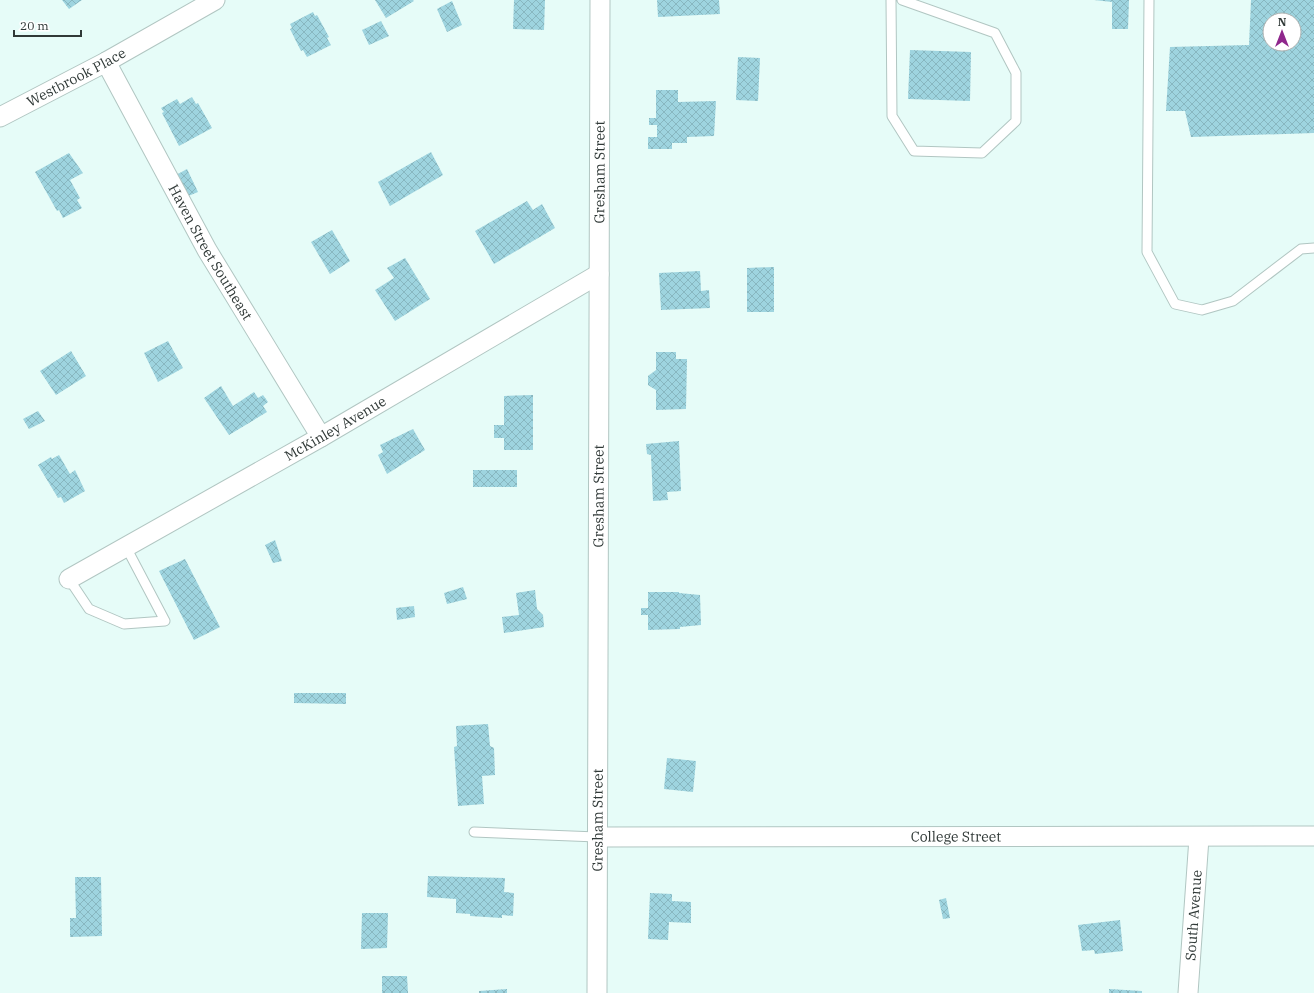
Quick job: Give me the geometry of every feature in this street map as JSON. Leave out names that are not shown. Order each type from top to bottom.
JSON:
[{"type":"street","name":"Westbrook Place","points":[[0,117],[106,62],[215,0]]},
{"type":"street","name":"Gresham Street","points":[[597,993],[600,0]]},
{"type":"street","name":"Haven Street Southeast","points":[[106,62],[207,250],[321,437]]},
{"type":"street","name":"McKinley Avenue","points":[[69,579],[321,437],[599,274]]},
{"type":"street","name":"College Street","points":[[597,837],[1199,838],[1314,836]]},
{"type":"street","name":"South Avenue","points":[[1188,993],[1199,838]]},
{"type":"lane","points":[[891,0],[892,116],[914,151],[982,154],[1016,121],[1016,73],[995,33],[902,0]]},
{"type":"lane","points":[[1149,0],[1148,252],[1175,304],[1202,310],[1233,301],[1301,249],[1314,248]]},
{"type":"lane","points":[[69,579],[89,609],[124,624],[165,621],[126,547]]},
{"type":"lane","points":[[474,832],[597,837]]},
{"type":"building","points":[[62,0],[82,0],[69,9]]},
{"type":"building","points":[[375,0],[413,0],[414,1],[386,18]]},
{"type":"building","points":[[514,0],[545,0],[544,30],[513,29]]},
{"type":"building","points":[[657,0],[719,0],[720,14],[658,17]]},
{"type":"building","points":[[1094,0],[1129,0],[1128,29],[1112,29],[1112,2]]},
{"type":"building","points":[[1251,0],[1314,0],[1314,133],[1191,137],[1185,111],[1166,111],[1170,47],[1249,45]]},
{"type":"building","points":[[452,1],[462,25],[447,32],[437,9]]},
{"type":"building","points":[[313,12],[315,16],[317,15],[329,37],[327,38],[331,45],[307,57],[303,50],[301,51],[290,29],[292,28],[290,24]]},
{"type":"building","points":[[381,21],[389,36],[369,45],[362,30]]},
{"type":"building","points":[[910,50],[971,52],[970,101],[908,99]]},
{"type":"building","points":[[738,57],[760,58],[758,101],[736,100]]},
{"type":"building","points":[[656,90],[678,90],[678,102],[716,101],[714,136],[687,137],[687,143],[672,143],[672,149],[648,149],[648,137],[657,137],[657,125],[649,125],[649,118],[656,118]]},
{"type":"building","points":[[192,97],[196,104],[198,103],[212,128],[179,146],[162,113],[164,112],[161,108],[177,99],[180,104]]},
{"type":"building","points":[[431,152],[443,175],[390,206],[378,182]]},
{"type":"building","points":[[69,153],[83,173],[70,180],[80,198],[77,200],[82,208],[63,218],[59,210],[57,211],[35,172]]},
{"type":"building","points":[[187,169],[198,192],[186,197],[176,175]]},
{"type":"building","points":[[527,201],[533,210],[542,204],[555,228],[494,264],[475,231]]},
{"type":"building","points":[[332,230],[350,261],[330,274],[311,242]]},
{"type":"building","points":[[405,258],[430,299],[395,321],[375,290],[394,278],[387,268]]},
{"type":"building","points":[[774,267],[774,312],[747,312],[747,268]]},
{"type":"building","points":[[700,271],[701,291],[709,290],[710,308],[661,310],[659,273]]},
{"type":"building","points":[[168,341],[183,368],[158,382],[144,353]]},
{"type":"building","points":[[71,351],[86,376],[56,395],[40,371]]},
{"type":"building","points":[[656,352],[676,352],[676,359],[687,359],[686,409],[656,410],[656,390],[648,385],[648,376],[656,370]]},
{"type":"building","points":[[221,386],[233,406],[254,392],[258,398],[263,395],[268,402],[263,406],[267,412],[229,435],[204,398]]},
{"type":"building","points":[[533,395],[533,450],[504,450],[504,438],[494,438],[494,425],[504,425],[504,396]]},
{"type":"building","points":[[38,411],[45,421],[29,429],[23,419]]},
{"type":"building","points":[[413,429],[425,450],[387,474],[378,455],[383,452],[380,445]]},
{"type":"building","points":[[679,441],[681,491],[667,492],[668,500],[653,501],[651,455],[647,454],[646,444]]},
{"type":"building","points":[[59,455],[70,474],[75,470],[85,491],[64,503],[61,497],[58,498],[38,465],[51,457],[52,459]]},
{"type":"building","points":[[473,470],[517,470],[517,487],[473,487]]},
{"type":"building","points":[[275,540],[282,561],[273,563],[265,545]]},
{"type":"building","points":[[185,559],[220,627],[194,640],[159,571]]},
{"type":"building","points":[[463,587],[467,599],[447,604],[444,593]]},
{"type":"building","points":[[535,590],[537,609],[543,615],[544,627],[504,633],[502,617],[519,615],[516,593]]},
{"type":"building","points":[[648,592],[679,592],[700,595],[701,625],[680,627],[680,629],[648,630],[648,615],[641,615],[641,608],[648,608]]},
{"type":"building","points":[[414,606],[415,617],[397,620],[396,608]]},
{"type":"building","points":[[294,693],[346,693],[346,704],[294,703]]},
{"type":"building","points":[[488,724],[490,746],[494,748],[495,775],[482,776],[484,804],[458,806],[454,747],[457,746],[456,726]]},
{"type":"building","points":[[667,758],[696,761],[693,792],[664,789]]},
{"type":"building","points":[[428,876],[505,878],[504,892],[514,893],[513,916],[502,915],[502,918],[470,916],[470,914],[456,913],[456,899],[427,897]]},
{"type":"building","points":[[75,877],[101,877],[102,936],[70,937],[70,918],[76,918]]},
{"type":"building","points":[[650,893],[672,894],[672,901],[691,902],[691,923],[669,922],[668,940],[648,939]]},
{"type":"building","points":[[946,898],[950,918],[943,919],[939,900]]},
{"type":"building","points":[[362,913],[388,913],[387,948],[361,949]]},
{"type":"building","points":[[1120,920],[1123,951],[1095,954],[1094,950],[1082,951],[1078,925]]},
{"type":"building","points":[[382,976],[407,976],[408,993],[382,993]]},
{"type":"building","points":[[507,989],[507,993],[479,993],[479,991]]},
{"type":"building","points":[[1109,989],[1142,991],[1142,993],[1109,993]]}]
